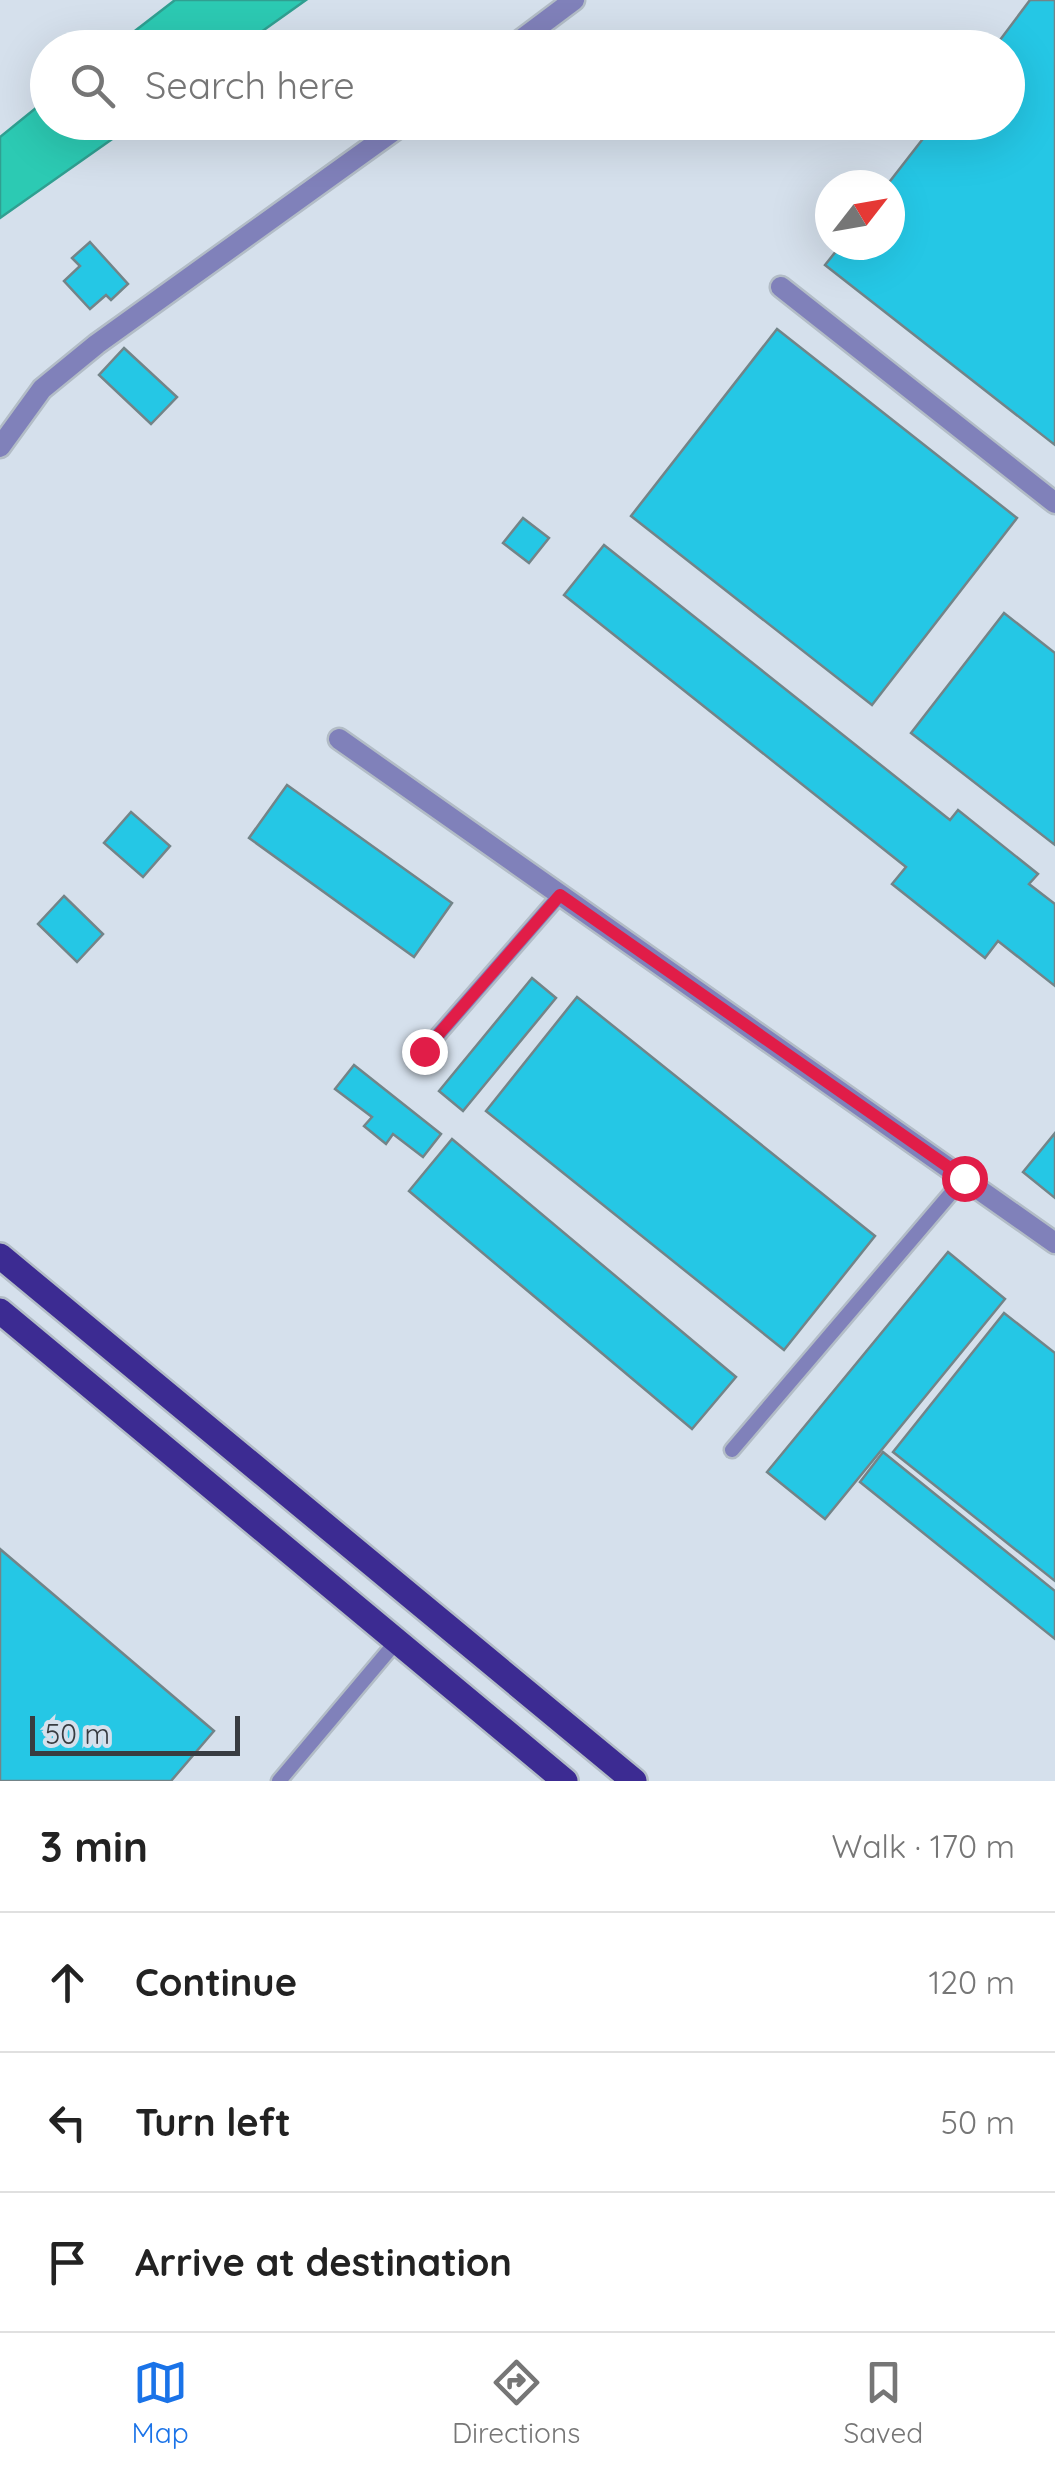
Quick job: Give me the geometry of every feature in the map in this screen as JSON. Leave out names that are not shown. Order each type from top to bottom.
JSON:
[{"type":"main road","points":[[0,1256],[634,1781]]},
{"type":"main road","points":[[0,1311],[565,1781]]},
{"type":"main road","points":[[396,1642],[425,1608]]},
{"type":"street","points":[[534,30],[574,0]]},
{"type":"street","points":[[0,448],[42,389],[97,344],[381,140]]},
{"type":"street","points":[[782,287],[1055,503]]},
{"type":"street","points":[[338,739],[1055,1242]]},
{"type":"lane","points":[[424,1051],[560,895]]},
{"type":"lane","points":[[732,1450],[964,1178]]},
{"type":"lane","points":[[279,1781],[396,1642]]},
{"type":"shaded area","points":[[175,0],[306,0],[264,30],[136,30]]},
{"type":"shaded area","points":[[30,113],[30,140],[111,140],[0,218],[0,137]]},
{"type":"building","points":[[1030,0],[1055,0],[1055,445],[825,265],[829,260],[905,260],[905,170],[899,170],[922,140],[1025,140],[1025,30],[1008,30]]},
{"type":"building","points":[[90,242],[128,284],[111,300],[106,295],[90,309],[64,281],[80,266],[72,258]]},
{"type":"building","points":[[777,329],[1017,518],[872,705],[631,516]]},
{"type":"building","points":[[124,348],[177,397],[151,424],[99,375]]},
{"type":"building","points":[[523,518],[549,538],[529,563],[503,543]]},
{"type":"building","points":[[604,545],[950,820],[958,810],[1038,874],[1029,884],[1055,904],[1055,986],[998,941],[985,958],[892,884],[906,867],[564,595]]},
{"type":"building","points":[[1004,613],[1055,653],[1055,845],[911,733]]},
{"type":"building","points":[[287,785],[452,903],[414,957],[249,838]]},
{"type":"building","points":[[131,812],[170,846],[143,877],[104,843]]},
{"type":"building","points":[[64,896],[103,934],[77,962],[38,924]]},
{"type":"building","points":[[532,978],[556,998],[463,1111],[439,1091]]},
{"type":"building","points":[[577,997],[875,1236],[784,1350],[486,1111]]},
{"type":"building","points":[[354,1065],[441,1134],[423,1157],[393,1134],[386,1144],[364,1126],[372,1117],[335,1089]]},
{"type":"building","points":[[1055,1133],[1055,1198],[1023,1172]]},
{"type":"building","points":[[452,1139],[736,1377],[692,1429],[409,1191]]},
{"type":"building","points":[[948,1252],[1005,1299],[825,1519],[767,1472]]},
{"type":"building","points":[[1004,1313],[1055,1353],[1055,1581],[893,1452]]},
{"type":"building","points":[[883,1452],[1055,1591],[1055,1639],[860,1482]]},
{"type":"building","points":[[0,1549],[214,1731],[171,1781],[0,1781]]},
{"type":"route","points":[[424,1051],[560,895],[964,1178]]}]
